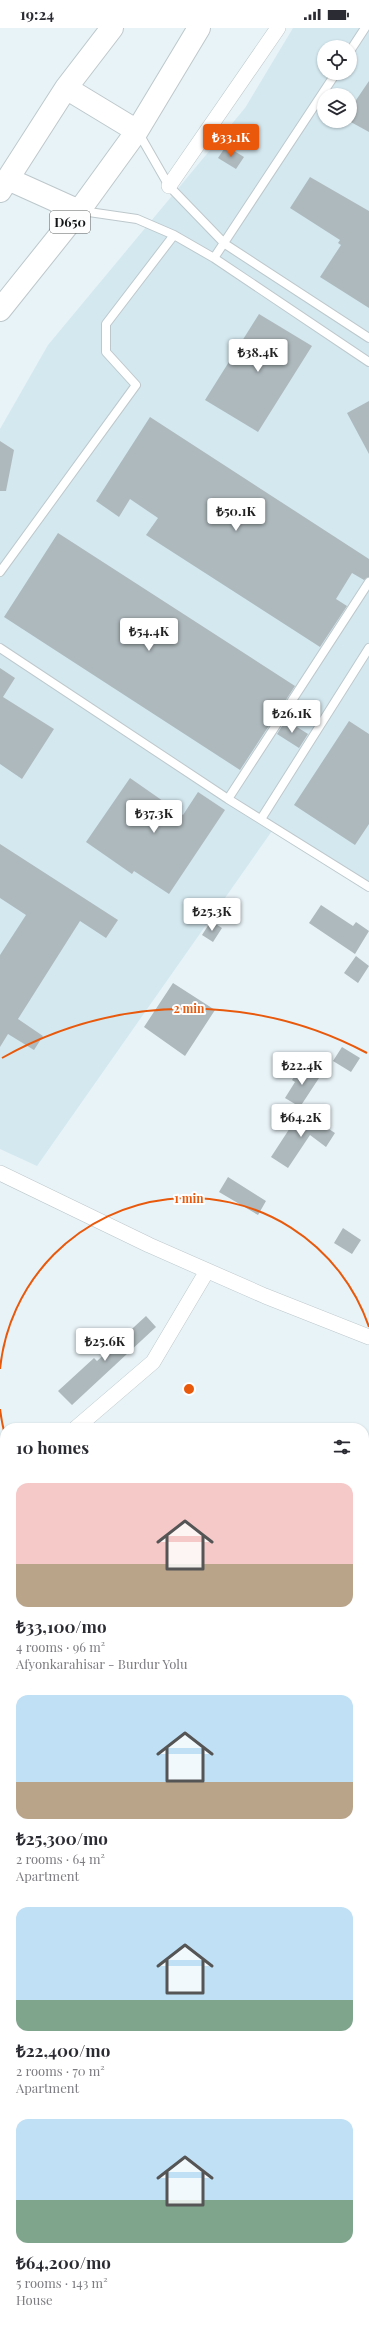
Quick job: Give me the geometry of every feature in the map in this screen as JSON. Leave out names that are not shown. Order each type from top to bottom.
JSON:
[{"type":"highway","points":[[79,211],[3,182],[66,88],[112,28]]},
{"type":"highway","name":"D650","points":[[0,310],[79,211],[137,131],[199,28]]},
{"type":"highway","points":[[66,88],[137,131]]},
{"type":"street","points":[[169,186],[278,28]]},
{"type":"street","points":[[0,1173],[207,1270],[369,1337]]},
{"type":"street","points":[[82,1423],[153,1362],[207,1270]]},
{"type":"lane","points":[[357,40],[365,28]]},
{"type":"lane","points":[[214,258],[225,244],[331,80]]},
{"type":"lane","points":[[137,131],[169,186],[225,244],[369,338]]},
{"type":"lane","points":[[79,211],[137,219],[174,235],[214,258],[369,362]]},
{"type":"lane","points":[[0,572],[136,385],[106,352],[106,324],[174,235]]},
{"type":"lane","points":[[228,799],[369,582]]},
{"type":"lane","points":[[0,648],[228,799],[369,887]]},
{"type":"lane","points":[[261,819],[369,648]]},
{"type":"shaded area","points":[[293,28],[369,28],[369,891],[274,828],[37,1166],[0,1149],[0,429],[48,345],[245,108]]},
{"type":"building","points":[[369,81],[369,132],[357,125],[357,99]]},
{"type":"building","points":[[226,146],[244,157],[236,169],[218,158]]},
{"type":"building","points":[[310,177],[369,211],[369,308],[320,277],[341,245],[338,243],[340,240],[290,208]]},
{"type":"building","points":[[259,314],[312,346],[258,432],[205,400]]},
{"type":"building","points":[[369,401],[369,454],[347,413]]},
{"type":"building","points":[[150,417],[369,559],[369,577],[364,580],[352,573],[336,599],[347,606],[320,647],[146,535],[158,518],[130,499],[119,517],[96,501]]},
{"type":"building","points":[[0,441],[14,450],[6,491],[0,491]]},
{"type":"building","points":[[58,533],[295,686],[240,770],[4,617]]},
{"type":"building","points":[[0,668],[15,678],[3,697],[54,729],[22,779],[0,764]]},
{"type":"building","points":[[286,720],[308,734],[299,748],[277,734]]},
{"type":"building","points":[[349,721],[369,734],[369,824],[355,845],[294,805]]},
{"type":"building","points":[[130,778],[183,815],[198,792],[225,810],[169,894],[134,871],[132,874],[86,842]]},
{"type":"building","points":[[0,844],[118,920],[106,938],[80,921],[18,1019],[43,1036],[34,1050],[8,1034],[0,1047],[0,955],[26,915],[0,898]]},
{"type":"building","points":[[321,905],[353,926],[356,922],[369,931],[355,954],[309,923]]},
{"type":"building","points":[[211,921],[222,928],[213,942],[202,935]]},
{"type":"building","points":[[356,956],[369,966],[358,983],[344,973]]},
{"type":"building","points":[[173,983],[215,1010],[185,1056],[144,1027]]},
{"type":"building","points":[[342,1047],[360,1058],[351,1072],[333,1061]]},
{"type":"building","points":[[301,1066],[319,1078],[300,1107],[285,1098],[295,1082],[292,1080]]},
{"type":"building","points":[[301,1111],[335,1133],[326,1147],[310,1135],[288,1168],[271,1157]]},
{"type":"building","points":[[228,1177],[266,1201],[258,1215],[219,1192]]},
{"type":"building","points":[[343,1228],[361,1240],[352,1254],[334,1243]]},
{"type":"building","points":[[146,1316],[156,1327],[72,1405],[58,1391],[94,1358],[97,1361]]}]
